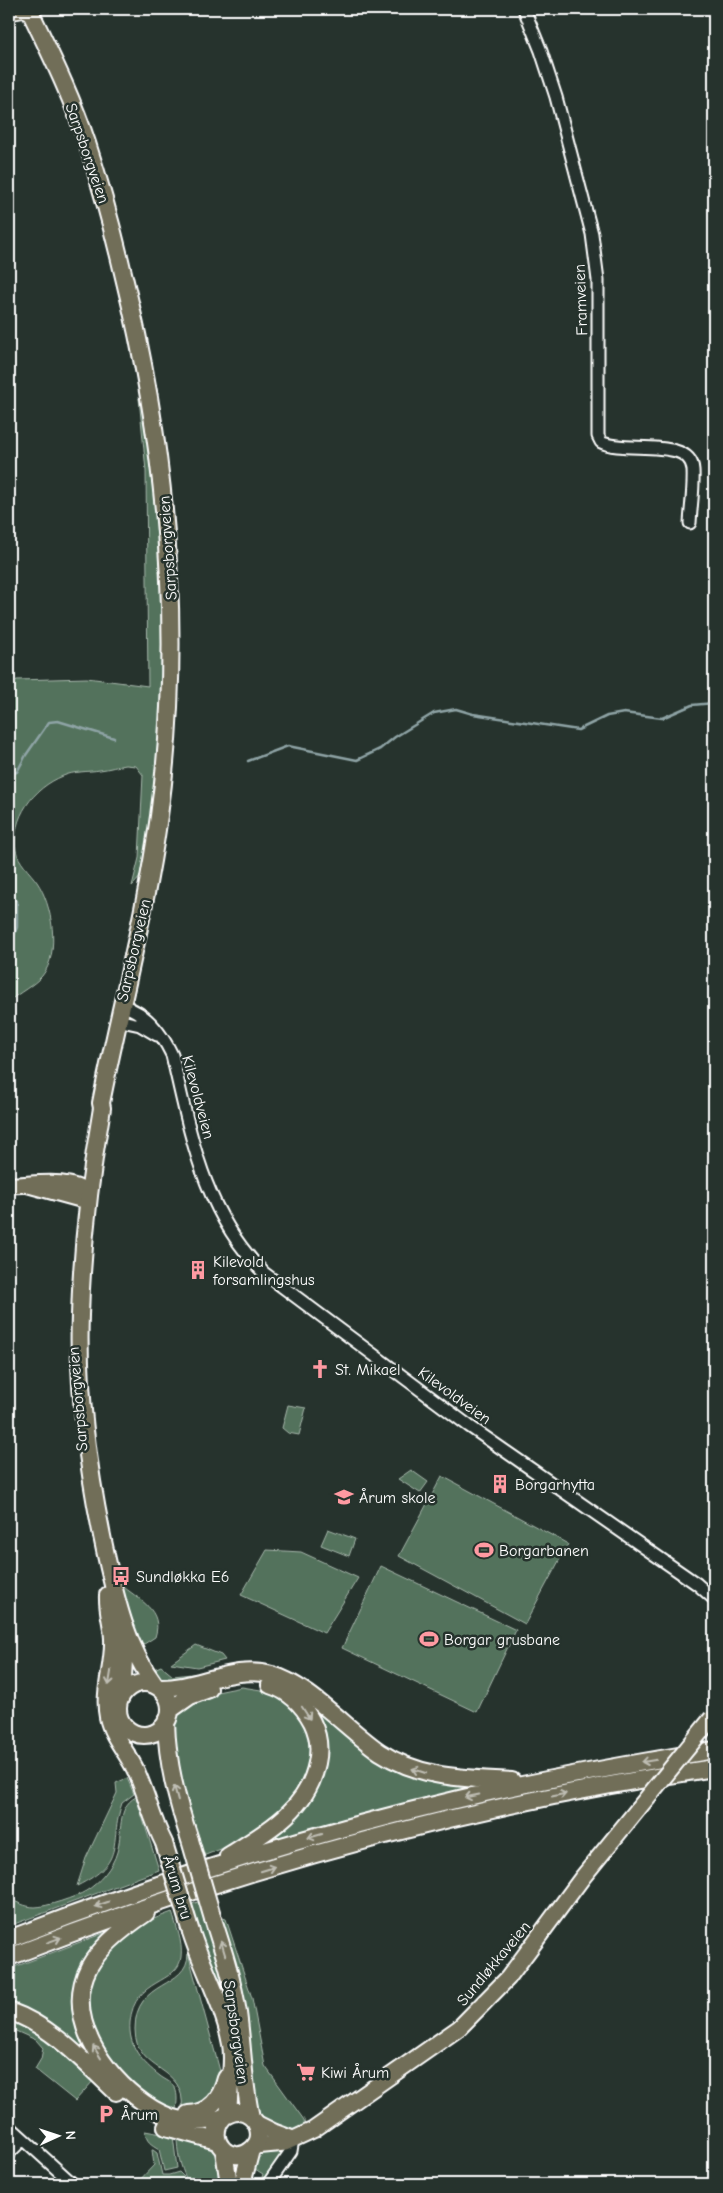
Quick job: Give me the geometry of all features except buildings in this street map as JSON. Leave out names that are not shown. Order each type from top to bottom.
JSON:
[{"type":"highway","name":"Sarpsborgveien","points":[[27,9],[54,63],[87,142],[107,211],[145,366],[161,468],[167,523],[171,643],[170,704],[166,760],[150,872],[100,1103],[102,1108],[84,1194],[72,1295],[74,1386],[84,1472],[108,1595],[124,1660],[122,1695]]},
{"type":"highway","name":"Sarpsborgveien","points":[[84,1194],[80,1315],[81,1386],[87,1450],[97,1511],[114,1589],[132,1645],[146,1674],[157,1687]]},
{"type":"highway","points":[[108,1595],[107,1610],[114,1641],[107,1715],[114,1733],[136,1772],[164,1843]]},
{"type":"highway","points":[[164,1843],[162,1827],[144,1764],[128,1729],[119,1717],[119,1702],[122,1695],[127,1689],[140,1683],[157,1687],[178,1687],[236,1673],[272,1674],[298,1687],[380,1752],[411,1768],[451,1778],[537,1782]]},
{"type":"highway","points":[[128,1729],[141,1735],[149,1734],[162,1728],[168,1716],[180,1701],[199,1692],[233,1683],[264,1683],[289,1694],[300,1703],[315,1728],[318,1757],[315,1773],[301,1801],[272,1827],[211,1867]]},
{"type":"highway","points":[[157,1687],[167,1698],[168,1716]]},
{"type":"highway","name":"Årum bru","points":[[168,1716],[168,1755],[173,1781],[213,1919]]},
{"type":"highway","points":[[9,1939],[84,1910],[211,1867],[396,1814],[537,1782],[714,1750]]},
{"type":"highway","points":[[9,1957],[162,1902],[301,1858],[419,1826],[553,1796],[714,1768]]},
{"type":"highway","name":"Årum bru","points":[[164,1843],[192,1932]]},
{"type":"highway","points":[[162,1902],[124,1929],[97,1955],[84,1977],[80,2009],[84,2027],[104,2064],[131,2093],[166,2117],[187,2122],[240,2112],[254,2120],[259,2135],[242,2184]]},
{"type":"highway","name":"Sarpsborgveien","points":[[213,1919],[234,1993],[246,2094],[254,2120]]},
{"type":"highway","name":"Sarpsborgveien","points":[[192,1932],[197,1950],[221,2007],[231,2045],[232,2074],[226,2116]]},
{"type":"highway","points":[[9,2011],[31,2020],[55,2035],[139,2112],[158,2124],[221,2146],[238,2155],[253,2148]]},
{"type":"highway","points":[[156,2111],[198,2113],[212,2106],[224,2086],[231,2045]]},
{"type":"highway","points":[[226,2116],[216,2128],[229,2184]]},
{"type":"main road","points":[[9,12],[27,9]]},
{"type":"main road","points":[[9,1185],[62,1184],[84,1194]]},
{"type":"main road","name":"Sundløkkaveien","points":[[253,2148],[285,2143],[314,2130],[459,2028],[508,1978],[582,1878],[713,1717]]},
{"type":"main road","points":[[254,2120],[274,2132],[293,2139]]},
{"type":"street","name":"Framveien","points":[[524,9],[541,51],[556,97],[592,234],[598,280],[598,436],[601,442],[614,447],[674,449],[689,458],[693,468],[690,524]]},
{"type":"street","name":"Kilevoldveien","points":[[119,1012],[155,1034],[166,1044],[172,1055],[199,1163],[209,1190],[230,1233],[245,1254],[264,1273],[419,1389],[697,1584],[714,1599]]},
{"type":"street","points":[[9,2126],[74,2184]]},
{"type":"street","points":[[268,2184],[288,2154],[293,2139]]},
{"type":"street","points":[[9,2154],[23,2140]]},
{"type":"green space","points":[[139,398],[155,469],[163,642],[158,760],[144,873],[132,886],[139,858],[143,775],[136,766],[126,765],[67,774],[42,788],[26,806],[17,827],[15,838],[17,854],[37,882],[47,903],[53,942],[51,955],[48,966],[42,976],[9,1001],[9,684],[17,680],[87,678],[148,686],[146,471]]},
{"type":"green space","points":[[288,1405],[306,1408],[299,1435],[288,1433],[282,1428]]},
{"type":"green space","points":[[411,1470],[428,1482],[420,1493],[398,1479]]},
{"type":"green space","name":"Borgarbanen","points":[[442,1476],[568,1544],[525,1624],[399,1556]]},
{"type":"green space","points":[[328,1529],[355,1539],[349,1556],[321,1545]]},
{"type":"green space","points":[[267,1550],[301,1552],[358,1578],[324,1633],[241,1595]]},
{"type":"green space","name":"Borgar grusbane","points":[[381,1566],[516,1630],[477,1712],[342,1648]]},
{"type":"green space","points":[[120,1584],[148,1606],[156,1620],[155,1637],[141,1646]]},
{"type":"green space","points":[[196,1645],[221,1655],[225,1660],[197,1667],[171,1663]]},
{"type":"green space","points":[[161,1666],[173,1676],[201,1673],[189,1679],[161,1683],[154,1669]]},
{"type":"green space","points":[[242,1687],[267,1691],[280,1697],[302,1715],[314,1747],[303,1789],[273,1821],[231,1845],[203,1856],[186,1802],[176,1756],[175,1736],[177,1719],[183,1707],[196,1699]]},
{"type":"green space","points":[[315,1708],[361,1746],[399,1771],[422,1780],[486,1784],[256,1844],[313,1790],[310,1710]]},
{"type":"green space","points":[[127,1778],[134,1794],[122,1803],[110,1860],[93,1877],[77,1886],[86,1858],[117,1793],[116,1783]]},
{"type":"green space","points":[[136,1797],[159,1870],[9,1926],[9,1899],[31,1907],[40,1907],[81,1893],[91,1888],[100,1879],[109,1869],[115,1858],[125,1807]]},
{"type":"green space","points":[[201,1901],[228,1986],[239,2047],[189,1905]]},
{"type":"green space","points":[[172,1912],[181,1946],[181,1957],[178,1966],[172,1973],[147,1989],[139,1997],[133,2007],[130,2031],[134,2046],[142,2059],[153,2071],[174,2086],[177,2096],[176,2110],[158,2106],[113,2066],[97,2044],[86,1995],[98,1963],[132,1931],[151,1920]]},
{"type":"green space","points":[[220,1917],[226,1919],[252,1998],[265,2066],[304,2120],[305,2127],[284,2131],[272,2126],[255,2112]]},
{"type":"green space","points":[[120,1927],[88,1959],[88,2048],[79,2054],[9,2006],[9,1969]]},
{"type":"green space","points":[[188,1953],[220,2071],[209,2102],[182,2110],[181,2095],[177,2084],[143,2054],[137,2044],[135,2029],[137,2013],[143,2001],[152,1992],[180,1973],[186,1965]]},
{"type":"green space","points":[[9,2015],[35,2026],[94,2080],[75,2101],[35,2069],[41,2059],[43,2048],[36,2040],[9,2028]]},
{"type":"green space","points":[[145,2131],[173,2136],[177,2168],[164,2171],[159,2149],[151,2144]]},
{"type":"green space","points":[[177,2136],[204,2145],[210,2149],[217,2160],[223,2181],[205,2184],[149,2184],[144,2180],[136,2184],[154,2165],[152,2150],[157,2153],[162,2175],[179,2172],[187,2180],[179,2159]]},
{"type":"green space","points":[[283,2148],[286,2151],[265,2181],[266,2178],[262,2177],[263,2174],[255,2169],[250,2173],[262,2154]]},
{"type":"waterway","points":[[248,761],[288,746],[357,760],[380,749],[395,737],[434,713],[456,709],[473,714],[578,730],[607,716],[624,713],[662,718],[692,705],[714,703]]},
{"type":"waterway","points":[[9,774],[17,772],[26,755],[49,722],[58,721],[114,738]]},
{"type":"waterway","points":[[9,897],[17,901],[17,927],[9,950]]},
{"type":"place","name":"Kilevold forsamlingshus","points":[[198,1270]]},
{"type":"place","name":"St. Mikael","points":[[320,1369]]},
{"type":"place","name":"Borgarhytta","points":[[500,1484]]},
{"type":"place","name":"Årum skole","points":[[344,1497]]},
{"type":"place","name":"Borgarbanen","points":[[484,1550]]},
{"type":"place","name":"Sundløkka E6","points":[[121,1576]]},
{"type":"place","name":"Borgar grusbane","points":[[429,1639]]},
{"type":"place","name":"Kiwi Årum","points":[[306,2072]]},
{"type":"place","name":"Årum","points":[[106,2114]]}]
